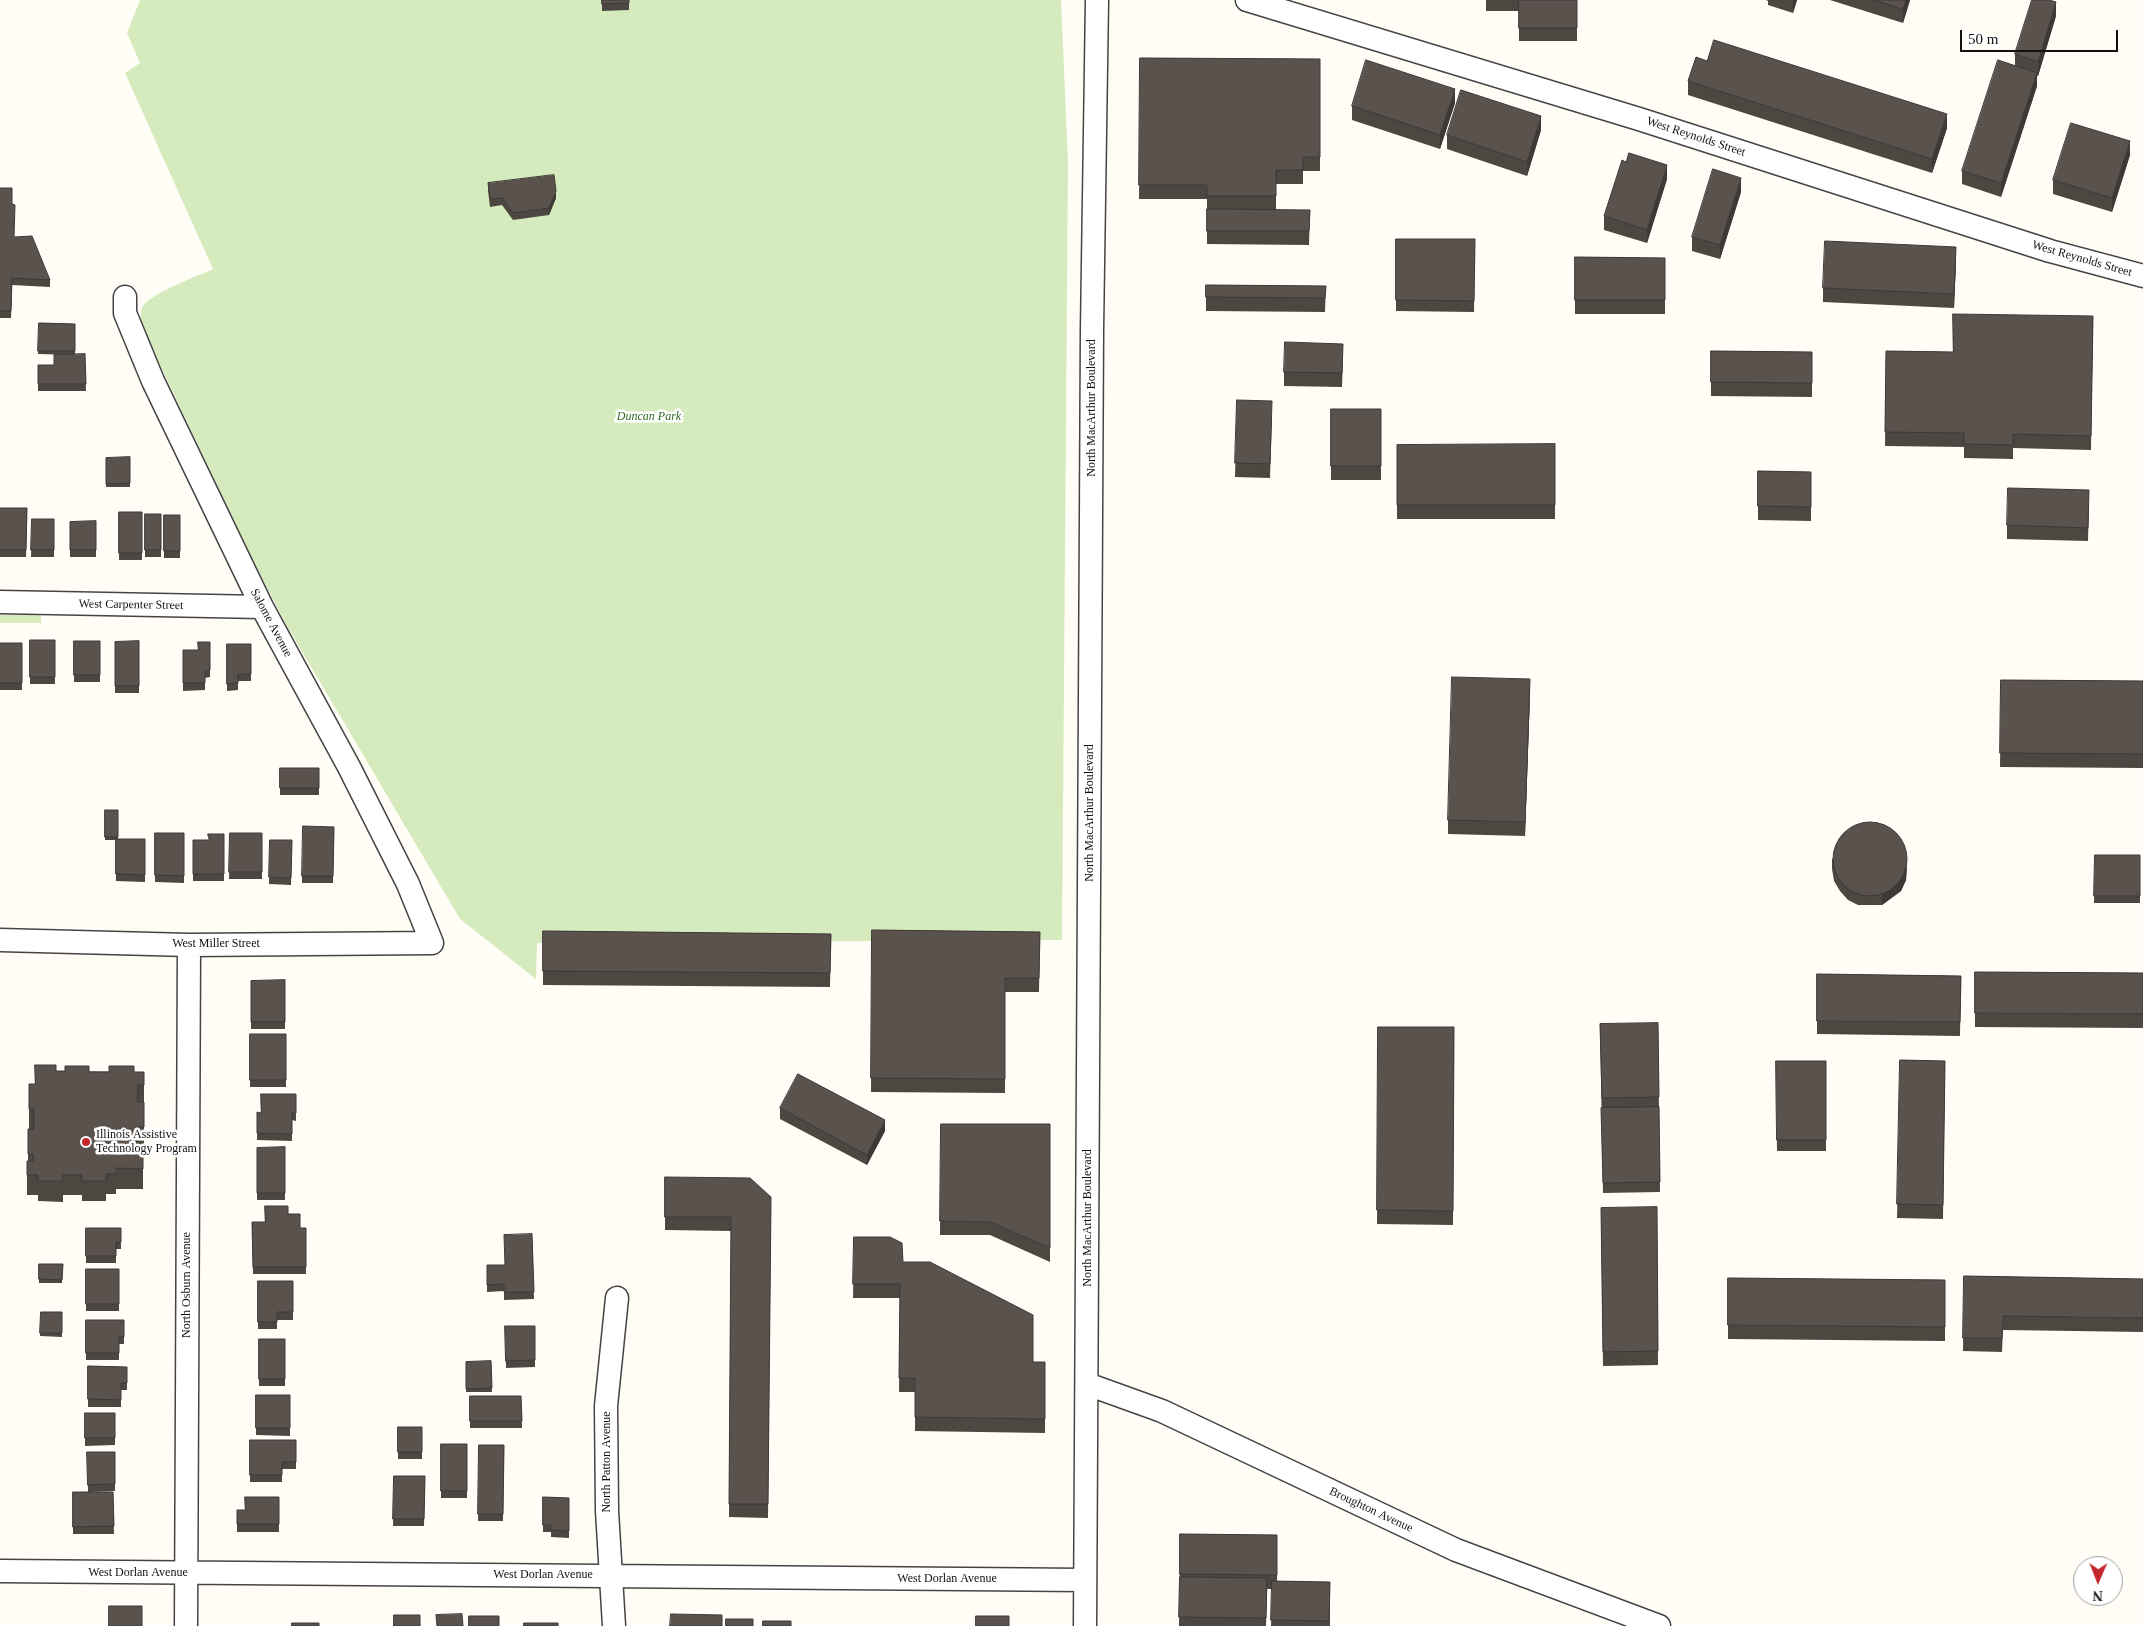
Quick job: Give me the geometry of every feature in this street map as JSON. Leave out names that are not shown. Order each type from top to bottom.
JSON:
[{"type":"street","name":"North MacArthur Boulevard","points":[[1085,1626],[1092,330],[1097,0]]},
{"type":"street","name":"West Reynolds Street","points":[[1247,0],[1639,119],[2050,251],[2143,276]]},
{"type":"street","name":"Salome Avenue","points":[[125,297],[125,313],[153,381],[262,607],[350,767],[408,884],[432,943]]},
{"type":"street","name":"West Carpenter Street","points":[[0,602],[262,607]]},
{"type":"street","name":"West Miller Street","points":[[0,940],[189,945],[432,943]]},
{"type":"street","name":"North Osburn Avenue","points":[[186,1626],[189,945]]},
{"type":"street","name":"North Patton Avenue","points":[[614,1626],[614,1600],[610,1575],[607,1511],[606,1406],[617,1298]]},
{"type":"street","name":"Broughton Avenue","points":[[1087,1384],[1162,1411],[1456,1550],[1659,1626]]},
{"type":"street","name":"West Dorlan Avenue","points":[[0,1571],[1085,1580]]},
{"type":"green space","name":"Duncan Park","points":[[140,0],[1061,0],[1068,163],[1062,940],[537,943],[536,979],[460,919],[287,626],[250,555],[144,331],[141,314],[142,308],[146,303],[162,292],[213,269],[125,73],[140,63],[127,33]]},
{"type":"green space","points":[[41,614],[41,623],[0,623],[0,615]]},
{"type":"building","points":[[602,0],[629,0],[629,3],[602,4]]},
{"type":"building","points":[[1519,0],[1577,0],[1577,28],[1519,28]]},
{"type":"building","points":[[1875,0],[1906,0],[1903,9]]},
{"type":"building","points":[[2032,0],[2056,2],[2038,62],[2015,54]]},
{"type":"building","points":[[1714,40],[1947,114],[1932,159],[1688,81],[1696,57],[1707,61]]},
{"type":"building","points":[[1140,58],[1320,59],[1320,157],[1303,157],[1303,170],[1276,170],[1276,196],[1207,196],[1207,185],[1139,185]]},
{"type":"building","points":[[1366,60],[1455,89],[1440,135],[1352,106]]},
{"type":"building","points":[[1998,60],[2037,73],[2001,183],[1962,171]]},
{"type":"building","points":[[1461,90],[1541,116],[1527,162],[1447,135]]},
{"type":"building","points":[[2071,123],[2130,141],[2112,198],[2053,180]]},
{"type":"building","points":[[1629,153],[1667,165],[1647,230],[1604,216],[1622,160],[1626,162]]},
{"type":"building","points":[[1713,169],[1741,178],[1720,245],[1692,237]]},
{"type":"building","points":[[554,175],[556,191],[549,208],[513,213],[502,198],[490,199],[488,183]]},
{"type":"building","points":[[0,188],[12,188],[12,204],[15,205],[14,237],[32,236],[50,280],[12,278],[11,311],[0,311]]},
{"type":"building","points":[[1207,209],[1310,210],[1309,231],[1207,231]]},
{"type":"building","points":[[1396,239],[1475,239],[1474,301],[1396,300]]},
{"type":"building","points":[[1825,241],[1956,247],[1954,294],[1823,288]]},
{"type":"building","points":[[1575,257],[1665,258],[1665,300],[1575,300]]},
{"type":"building","points":[[1206,285],[1326,286],[1325,298],[1206,297]]},
{"type":"building","points":[[1953,314],[2093,316],[2091,436],[2013,434],[2013,445],[1964,444],[1964,433],[1885,432],[1886,351],[1953,352]]},
{"type":"building","points":[[39,323],[75,324],[75,351],[38,351]]},
{"type":"building","points":[[1285,342],[1343,344],[1342,373],[1284,372]]},
{"type":"building","points":[[1711,351],[1812,352],[1812,383],[1711,382]]},
{"type":"building","points":[[85,354],[86,384],[38,384],[38,365],[54,365],[54,355]]},
{"type":"building","points":[[1237,400],[1272,401],[1270,464],[1235,463]]},
{"type":"building","points":[[1331,409],[1381,409],[1381,466],[1331,466]]},
{"type":"building","points":[[1555,444],[1555,505],[1397,505],[1397,445]]},
{"type":"building","points":[[130,457],[130,483],[106,484],[106,458]]},
{"type":"building","points":[[1758,471],[1811,472],[1811,507],[1758,506]]},
{"type":"building","points":[[2008,488],[2089,490],[2088,528],[2007,525]]},
{"type":"building","points":[[0,508],[27,508],[26,550],[0,550]]},
{"type":"building","points":[[119,512],[142,512],[142,553],[119,553]]},
{"type":"building","points":[[145,514],[161,514],[161,550],[145,550]]},
{"type":"building","points":[[164,515],[180,515],[180,551],[164,551]]},
{"type":"building","points":[[32,519],[54,519],[54,550],[31,550]]},
{"type":"building","points":[[96,521],[96,550],[70,550],[70,522]]},
{"type":"building","points":[[30,640],[55,640],[55,677],[30,677]]},
{"type":"building","points":[[74,641],[100,641],[100,675],[74,675]]},
{"type":"building","points":[[139,641],[139,686],[115,686],[115,642]]},
{"type":"building","points":[[198,642],[210,642],[210,670],[205,671],[205,683],[183,683],[183,650],[198,650]]},
{"type":"building","points":[[0,643],[22,643],[22,683],[0,683]]},
{"type":"building","points":[[227,644],[251,644],[251,674],[238,674],[238,683],[227,684]]},
{"type":"building","points":[[1452,677],[1530,679],[1525,822],[1448,820]]},
{"type":"building","points":[[2001,680],[2143,681],[2143,754],[2000,753]]},
{"type":"building","points":[[280,768],[319,768],[319,788],[280,788]]},
{"type":"building","points":[[105,810],[118,810],[118,837],[105,837]]},
{"type":"building","points":[[1870,822],[1884,825],[1896,833],[1904,845],[1907,859],[1904,873],[1896,885],[1884,893],[1870,896],[1856,893],[1844,885],[1836,873],[1833,859],[1836,845],[1844,833],[1856,825]]},
{"type":"building","points":[[303,826],[334,827],[333,876],[302,876]]},
{"type":"building","points":[[155,833],[184,833],[184,876],[155,875]]},
{"type":"building","points":[[230,833],[262,833],[262,872],[229,872]]},
{"type":"building","points":[[208,834],[224,834],[224,874],[193,874],[193,840],[209,840]]},
{"type":"building","points":[[116,839],[145,839],[145,875],[116,874]]},
{"type":"building","points":[[270,840],[292,840],[291,878],[269,877]]},
{"type":"building","points":[[2095,855],[2140,855],[2140,896],[2094,896]]},
{"type":"building","points":[[872,930],[1040,932],[1039,978],[1005,978],[1005,1079],[871,1078]]},
{"type":"building","points":[[543,931],[831,934],[830,973],[543,971]]},
{"type":"building","points":[[1975,972],[2143,973],[2143,1014],[1975,1013]]},
{"type":"building","points":[[1817,974],[1961,976],[1960,1022],[1817,1021]]},
{"type":"building","points":[[285,980],[285,1022],[251,1022],[251,981]]},
{"type":"building","points":[[1658,1023],[1659,1097],[1602,1098],[1600,1024]]},
{"type":"building","points":[[1378,1027],[1454,1027],[1453,1211],[1377,1210]]},
{"type":"building","points":[[250,1034],[286,1034],[286,1080],[250,1080]]},
{"type":"building","points":[[1900,1060],[1945,1061],[1943,1205],[1897,1204]]},
{"type":"building","points":[[1776,1061],[1826,1061],[1826,1140],[1777,1140]]},
{"type":"building","points":[[35,1065],[56,1065],[56,1071],[65,1071],[65,1066],[89,1066],[89,1072],[109,1072],[109,1066],[134,1066],[134,1072],[144,1072],[144,1085],[138,1085],[137,1102],[144,1102],[144,1127],[136,1127],[136,1147],[143,1147],[143,1169],[116,1168],[116,1174],[106,1174],[106,1181],[82,1181],[82,1175],[63,1175],[63,1181],[38,1181],[38,1175],[27,1175],[27,1161],[33,1161],[33,1154],[28,1154],[28,1129],[34,1129],[34,1109],[29,1109],[29,1084],[35,1084]]},
{"type":"building","points":[[798,1074],[885,1120],[867,1155],[780,1108]]},
{"type":"building","points":[[261,1094],[296,1094],[296,1113],[292,1113],[292,1134],[257,1133],[257,1112],[261,1113]]},
{"type":"building","points":[[1659,1107],[1660,1182],[1603,1183],[1601,1108]]},
{"type":"building","points":[[941,1124],[1050,1124],[1050,1248],[990,1222],[940,1221]]},
{"type":"building","points":[[285,1147],[285,1193],[257,1193],[257,1148]]},
{"type":"building","points":[[665,1177],[750,1178],[771,1197],[768,1504],[729,1504],[731,1217],[665,1217]]},
{"type":"building","points":[[265,1206],[288,1206],[288,1214],[300,1214],[300,1228],[306,1228],[306,1267],[253,1267],[252,1222],[265,1222]]},
{"type":"building","points":[[1657,1207],[1658,1351],[1603,1352],[1601,1208]]},
{"type":"building","points":[[86,1228],[121,1228],[121,1242],[116,1242],[116,1256],[86,1256]]},
{"type":"building","points":[[532,1234],[534,1292],[504,1292],[504,1284],[487,1285],[487,1265],[505,1265],[504,1235]]},
{"type":"building","points":[[854,1237],[890,1237],[902,1243],[903,1262],[930,1262],[1033,1315],[1033,1362],[1045,1362],[1045,1419],[915,1417],[915,1378],[899,1378],[900,1284],[853,1284]]},
{"type":"building","points":[[39,1264],[63,1264],[62,1280],[39,1279]]},
{"type":"building","points":[[86,1269],[119,1269],[119,1304],[86,1304]]},
{"type":"building","points":[[1964,1276],[2143,1279],[2143,1318],[2003,1316],[2002,1338],[1963,1338]]},
{"type":"building","points":[[1728,1278],[1945,1280],[1945,1327],[1728,1325]]},
{"type":"building","points":[[258,1281],[293,1281],[293,1312],[277,1312],[277,1322],[258,1322]]},
{"type":"building","points":[[41,1312],[62,1312],[62,1333],[40,1333]]},
{"type":"building","points":[[86,1320],[124,1320],[124,1337],[119,1337],[119,1353],[86,1353]]},
{"type":"building","points":[[505,1326],[535,1326],[535,1360],[506,1361]]},
{"type":"building","points":[[259,1339],[285,1339],[285,1379],[259,1379]]},
{"type":"building","points":[[491,1361],[492,1388],[466,1389],[466,1362]]},
{"type":"building","points":[[88,1366],[127,1367],[127,1383],[121,1383],[121,1400],[88,1399]]},
{"type":"building","points":[[256,1395],[290,1395],[290,1428],[256,1428]]},
{"type":"building","points":[[470,1396],[521,1396],[522,1421],[470,1421]]},
{"type":"building","points":[[85,1413],[115,1413],[115,1438],[85,1438]]},
{"type":"building","points":[[398,1427],[422,1427],[422,1452],[398,1452]]},
{"type":"building","points":[[250,1440],[296,1440],[296,1462],[282,1462],[282,1475],[250,1475]]},
{"type":"building","points":[[441,1444],[467,1444],[467,1491],[441,1491]]},
{"type":"building","points":[[479,1445],[504,1445],[503,1514],[478,1514]]},
{"type":"building","points":[[87,1452],[115,1452],[115,1484],[88,1485]]},
{"type":"building","points":[[394,1476],[425,1476],[424,1519],[393,1519]]},
{"type":"building","points":[[73,1492],[113,1492],[114,1526],[73,1527]]},
{"type":"building","points":[[245,1497],[279,1497],[279,1524],[237,1524],[237,1510],[245,1510]]},
{"type":"building","points":[[543,1497],[569,1498],[569,1531],[551,1530],[551,1525],[543,1525]]},
{"type":"building","points":[[1180,1534],[1277,1535],[1277,1575],[1180,1574]]},
{"type":"building","points":[[1180,1577],[1267,1578],[1266,1618],[1179,1617]]},
{"type":"building","points":[[1272,1581],[1330,1582],[1329,1621],[1271,1620]]},
{"type":"building","points":[[109,1606],[142,1606],[142,1626],[109,1626]]},
{"type":"building","points":[[462,1614],[463,1626],[437,1626],[436,1615]]},
{"type":"building","points":[[671,1614],[722,1615],[722,1626],[670,1626]]},
{"type":"building","points":[[394,1615],[420,1615],[420,1626],[394,1626]]},
{"type":"building","points":[[469,1616],[499,1616],[499,1626],[469,1626]]},
{"type":"building","points":[[976,1616],[1009,1616],[1009,1626],[976,1626]]},
{"type":"building","points":[[726,1619],[753,1619],[753,1626],[726,1626]]},
{"type":"building","points":[[763,1621],[791,1621],[791,1626],[763,1626]]},
{"type":"building","points":[[292,1623],[319,1623],[319,1626],[292,1626]]},
{"type":"building","points":[[524,1623],[558,1623],[558,1626],[524,1626]]},
{"type":"place","name":"Illinois Assistive Technology Program","points":[[86,1142]]}]
